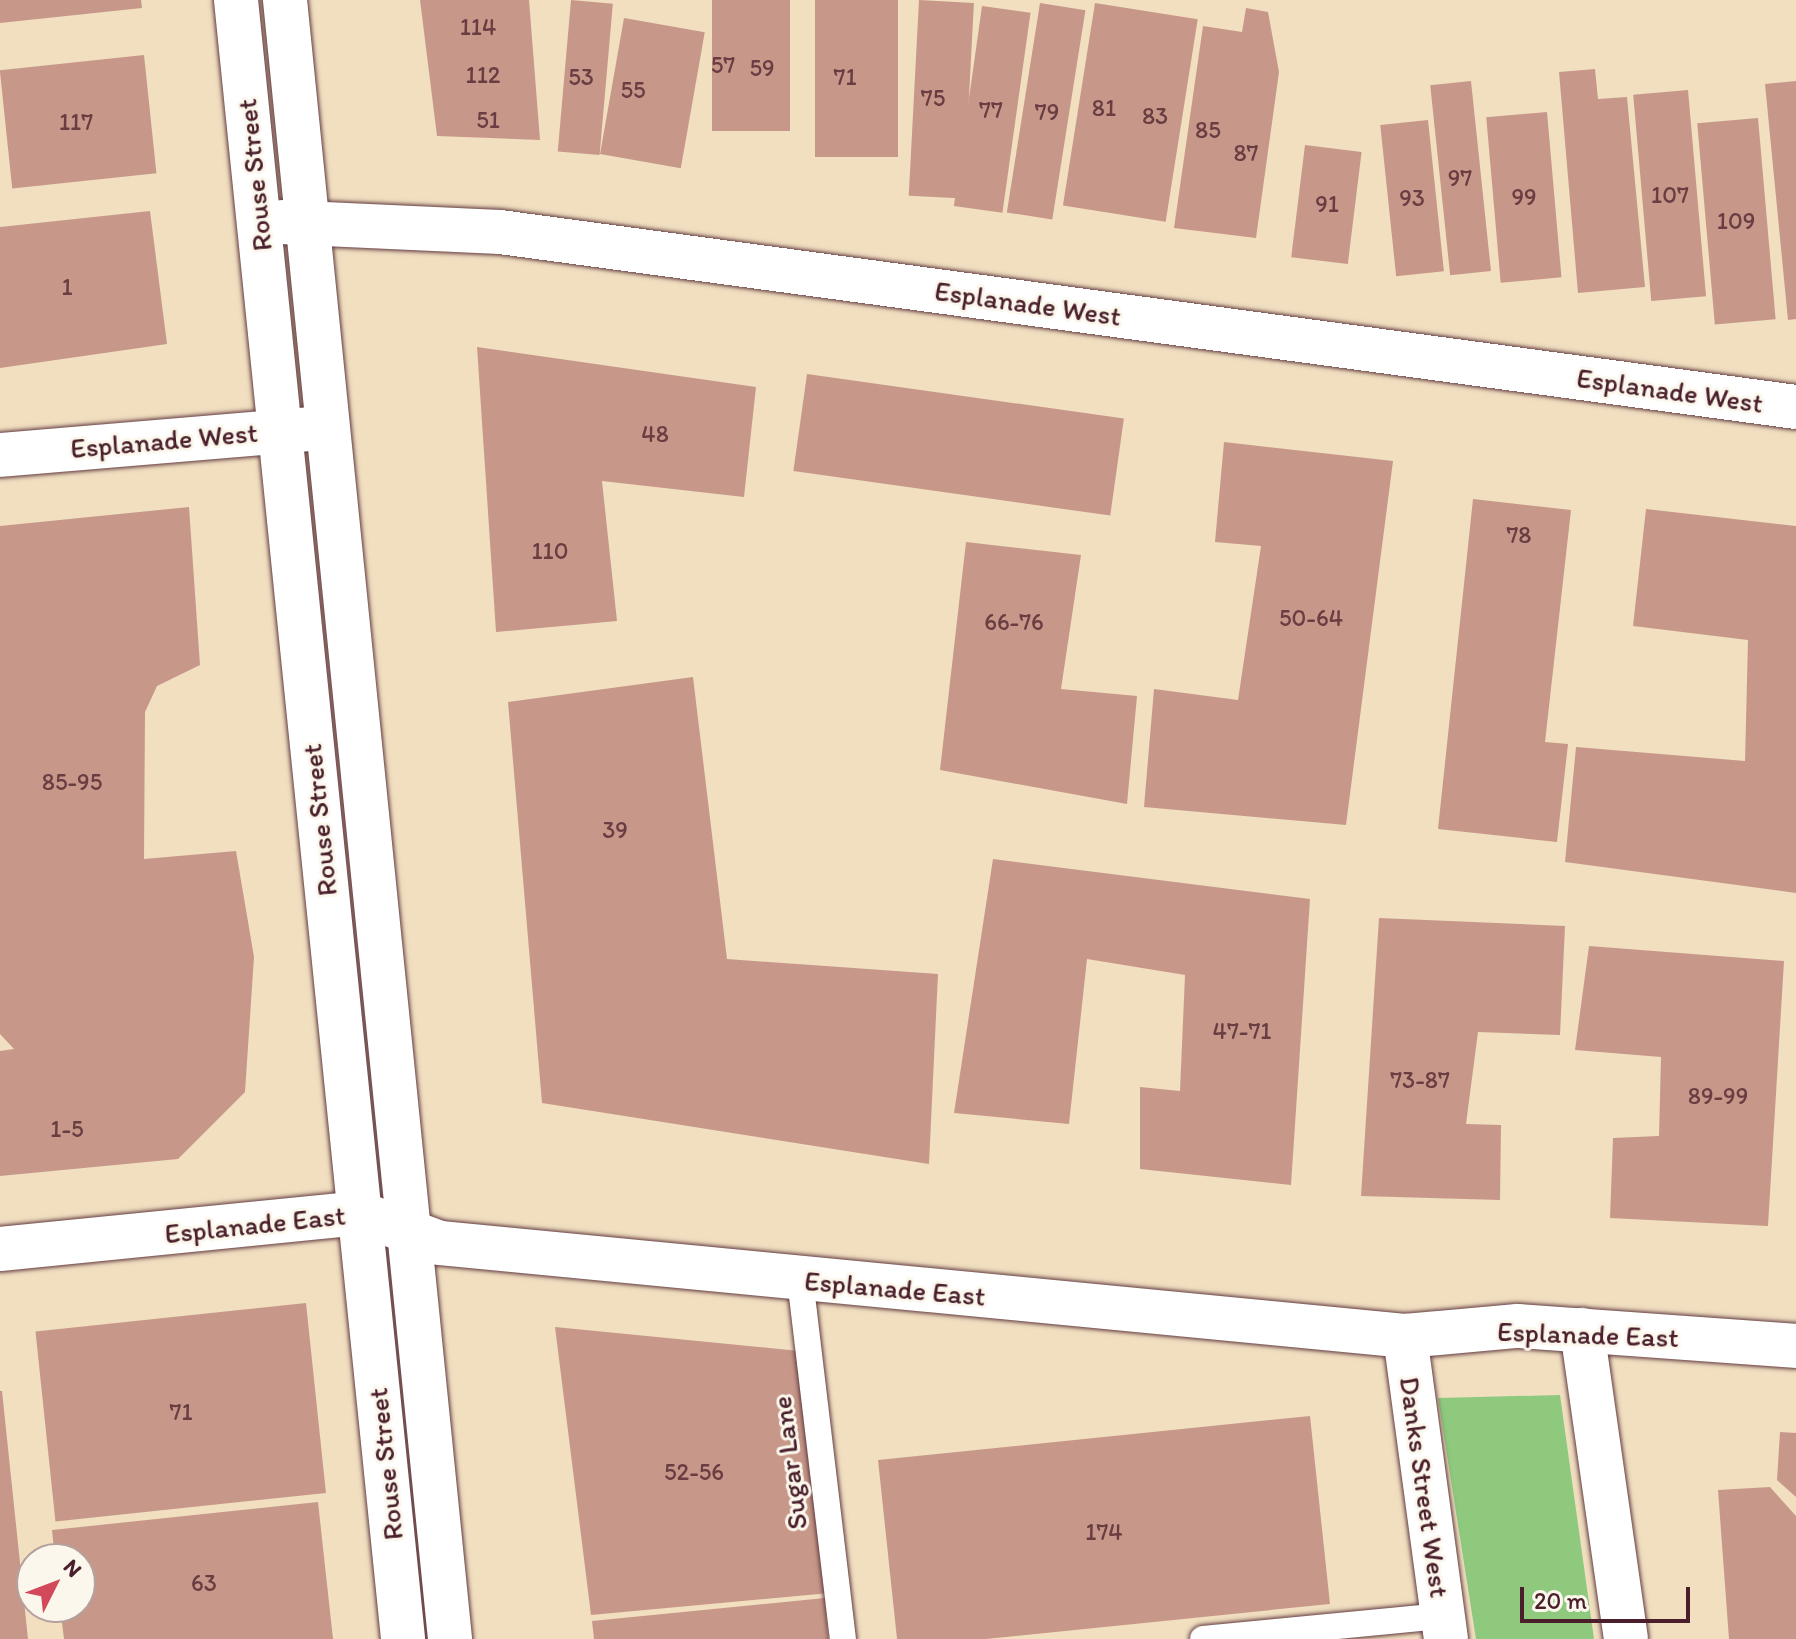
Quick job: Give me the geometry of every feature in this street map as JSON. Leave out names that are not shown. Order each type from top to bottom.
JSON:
[{"type":"street","name":"Rouse Street","points":[[236,0],[403,1639]]},
{"type":"street","name":"Rouse Street","points":[[285,0],[450,1639]]},
{"type":"street","name":"Esplanade West","points":[[258,222],[500,232],[1796,407]]},
{"type":"street","name":"Esplanade West","points":[[0,455],[278,430],[328,429]]},
{"type":"street","name":"Esplanade East","points":[[0,1249],[359,1213],[440,1243],[1405,1336],[1518,1326],[1796,1346]]},
{"type":"street","points":[[1582,1330],[1626,1639]]},
{"type":"street","name":"Danks Street West","points":[[1405,1336],[1444,1627]]},
{"type":"lane","name":"Sugar Lane","points":[[800,1279],[843,1639]]},
{"type":"lane","points":[[1203,1639],[1444,1627]]},
{"type":"green space","points":[[1560,1395],[1594,1639],[1476,1639],[1438,1398]]},
{"type":"building","points":[[0,0],[141,0],[142,8],[0,23]]},
{"type":"building","points":[[420,0],[529,0],[540,140],[437,136]]},
{"type":"building","points":[[571,0],[613,4],[600,155],[558,151]]},
{"type":"building","points":[[712,0],[790,0],[790,131],[712,131]]},
{"type":"building","points":[[815,0],[898,0],[898,157],[815,157]]},
{"type":"building","points":[[919,0],[974,3],[964,199],[909,196]]},
{"type":"building","points":[[1040,3],[1085,10],[1052,220],[1007,212]]},
{"type":"building","points":[[1095,3],[1198,19],[1166,222],[1063,205]]},
{"type":"building","points":[[982,6],[1031,13],[1002,213],[954,206]]},
{"type":"building","points":[[1246,8],[1268,12],[1279,72],[1256,238],[1174,228],[1203,26],[1242,32]]},
{"type":"building","points":[[624,18],[705,32],[681,168],[600,154]]},
{"type":"building","points":[[144,55],[156,173],[12,189],[0,70]]},
{"type":"building","points":[[1595,69],[1598,99],[1627,97],[1645,287],[1578,293],[1559,72]]},
{"type":"building","points":[[1471,81],[1491,271],[1450,275],[1430,85]]},
{"type":"building","points":[[1796,81],[1796,319],[1788,320],[1765,84]]},
{"type":"building","points":[[1688,90],[1706,296],[1651,301],[1633,95]]},
{"type":"building","points":[[1547,112],[1561,277],[1501,283],[1486,117]]},
{"type":"building","points":[[1758,118],[1776,319],[1715,325],[1697,123]]},
{"type":"building","points":[[1428,120],[1444,271],[1396,276],[1380,125]]},
{"type":"building","points":[[1305,145],[1362,152],[1348,264],[1291,257]]},
{"type":"building","points":[[150,211],[167,344],[0,368],[0,227]]},
{"type":"building","points":[[477,347],[756,387],[744,497],[602,481],[617,621],[496,632]]},
{"type":"building","points":[[807,374],[1124,419],[1110,516],[793,471]]},
{"type":"building","points":[[1224,442],[1393,461],[1346,825],[1144,807],[1154,689],[1238,700],[1261,546],[1215,542]]},
{"type":"building","points":[[1473,499],[1571,510],[1545,742],[1568,744],[1557,842],[1438,829]]},
{"type":"building","points":[[189,507],[200,665],[157,686],[145,712],[144,859],[236,851],[254,957],[245,1092],[178,1159],[0,1176],[0,1051],[14,1049],[0,1034],[0,526]]},
{"type":"building","points":[[1646,509],[1796,526],[1796,893],[1565,862],[1576,747],[1745,761],[1748,640],[1633,626]]},
{"type":"building","points":[[966,542],[1081,555],[1061,689],[1137,696],[1127,804],[940,770]]},
{"type":"building","points":[[693,677],[727,959],[938,974],[929,1164],[542,1103],[508,702]]},
{"type":"building","points":[[993,859],[1310,899],[1291,1185],[1140,1169],[1140,1087],[1180,1091],[1185,975],[1087,959],[1069,1124],[954,1113]]},
{"type":"building","points":[[1379,918],[1565,926],[1560,1035],[1478,1032],[1466,1124],[1501,1125],[1500,1200],[1361,1196]]},
{"type":"building","points":[[1589,946],[1784,961],[1768,1226],[1610,1218],[1613,1138],[1659,1136],[1661,1057],[1575,1050]]},
{"type":"building","points":[[306,1303],[326,1493],[55,1521],[35,1331]]},
{"type":"building","points":[[555,1327],[799,1351],[830,1593],[591,1615]]},
{"type":"building","points":[[2,1391],[18,1543],[16,1623],[26,1623],[28,1639],[0,1639]]},
{"type":"building","points":[[1310,1416],[1330,1604],[986,1639],[897,1639],[878,1460]]},
{"type":"building","points":[[1780,1432],[1796,1433],[1796,1497],[1777,1480]]},
{"type":"building","points":[[1770,1487],[1796,1516],[1796,1639],[1729,1639],[1718,1490]]},
{"type":"building","points":[[318,1502],[333,1639],[64,1639],[62,1623],[96,1623],[96,1543],[53,1543],[52,1530]]},
{"type":"building","points":[[825,1598],[828,1639],[594,1639],[592,1621]]}]
